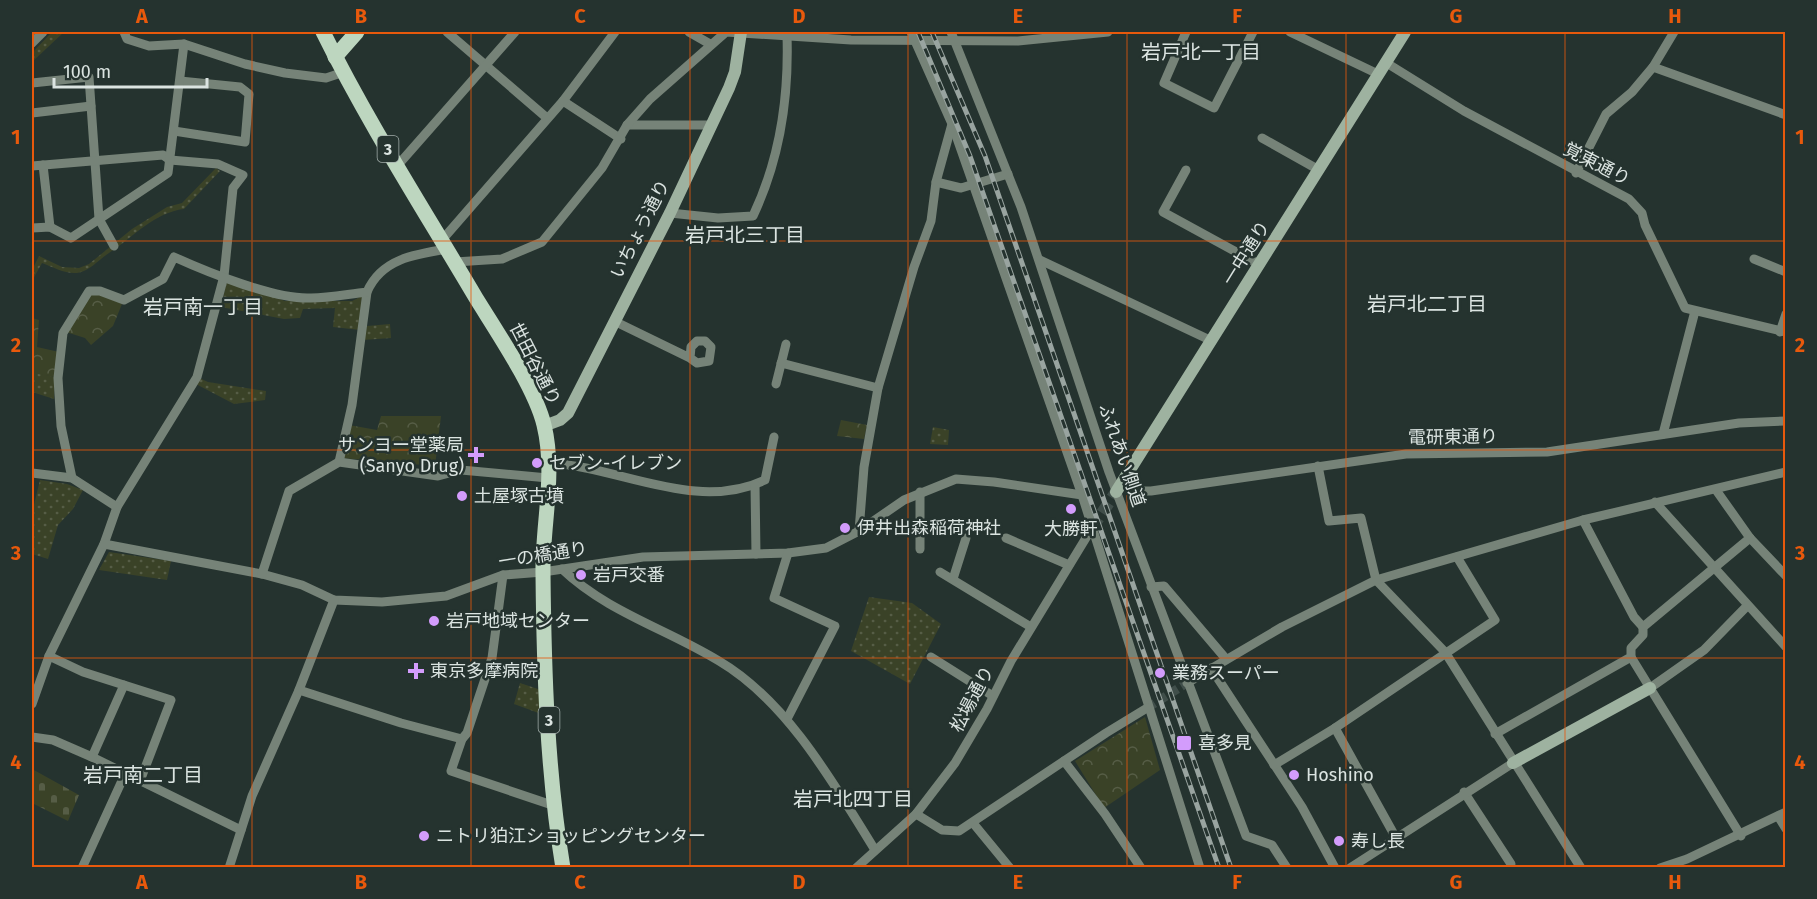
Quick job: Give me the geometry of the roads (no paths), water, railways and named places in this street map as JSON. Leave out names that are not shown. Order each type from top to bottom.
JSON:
[{"type":"main road","name":"世田谷通り","points":[[322,32],[504,344],[537,406],[544,426],[548,471],[543,572],[547,700],[555,806],[563,867]]},
{"type":"main road","points":[[335,57],[357,32]]},
{"type":"street","points":[[32,43],[43,32]]},
{"type":"street","points":[[124,32],[127,39],[149,45],[184,44],[265,70],[326,78],[344,72]]},
{"type":"street","points":[[447,32],[548,118]]},
{"type":"street","points":[[398,165],[515,32]]},
{"type":"street","points":[[448,251],[615,32]]},
{"type":"street","points":[[689,32],[710,44]]},
{"type":"street","points":[[339,462],[356,383],[367,292],[377,273],[410,255],[448,251],[502,260],[542,243],[602,168],[621,139],[627,125],[650,99],[726,32],[851,40],[955,34],[1019,36],[1108,32]]},
{"type":"street","name":"いちょう通り","points":[[544,426],[560,420],[568,413],[670,213],[735,72],[741,32]]},
{"type":"street","points":[[1186,32],[1164,83],[1214,108],[1253,32]]},
{"type":"street","points":[[1294,32],[1378,74]]},
{"type":"street","name":"一中通り","points":[[1116,492],[1405,32]]},
{"type":"street","points":[[1576,173],[1606,114],[1632,92],[1653,67],[1674,32]]},
{"type":"street","name":"ふれあい側道","points":[[955,34],[1040,260],[1116,492],[1246,836],[1266,840],[1272,844],[1287,867]]},
{"type":"street","points":[[670,213],[718,218],[753,216],[782,128],[786,102],[787,35]]},
{"type":"street","points":[[914,36],[952,124],[1082,495],[1147,708],[1200,867]]},
{"type":"street","points":[[32,228],[50,227],[71,238],[168,173],[184,44]]},
{"type":"street","name":"覚東通り","points":[[1385,62],[1464,111],[1576,173],[1629,199],[1642,213],[1645,225],[1685,308],[1695,310]]},
{"type":"street","points":[[1653,67],[1785,116]]},
{"type":"street","points":[[32,83],[88,78],[99,219],[114,246]]},
{"type":"street","points":[[174,131],[245,142],[249,94],[240,87],[180,81]]},
{"type":"street","points":[[563,101],[621,139]]},
{"type":"street","points":[[32,112],[91,106]]},
{"type":"street","points":[[859,531],[864,467],[878,388],[914,267],[931,221],[936,182],[952,124]]},
{"type":"street","points":[[627,125],[712,125]]},
{"type":"street","points":[[1262,138],[1319,170]]},
{"type":"street","points":[[32,166],[163,155],[170,160],[218,164],[243,175],[232,195],[224,276],[197,377],[117,507],[104,544],[49,656],[32,704]]},
{"type":"street","points":[[43,165],[50,227]]},
{"type":"street","points":[[1186,170],[1163,212],[1260,265]]},
{"type":"street","points":[[936,182],[961,188],[1008,174]]},
{"type":"street","points":[[72,478],[61,426],[58,378],[63,333],[89,291],[100,291],[124,300],[163,279],[174,257],[208,273],[297,298],[367,292]]},
{"type":"street","points":[[1754,259],[1785,272]]},
{"type":"street","points":[[1040,260],[1212,340]]},
{"type":"street","points":[[1663,434],[1695,310],[1783,332],[1785,314]]},
{"type":"street","points":[[614,321],[690,358]]},
{"type":"street","points":[[776,384],[786,344]]},
{"type":"street","points":[[781,363],[878,388]]},
{"type":"street","name":"電研東通り","points":[[1125,480],[1145,492],[1406,454],[1548,452],[1739,423],[1785,421]]},
{"type":"street","points":[[262,574],[289,491],[339,462],[438,476],[461,470],[548,471],[578,464],[674,489],[732,490],[755,485],[765,480],[774,438]]},
{"type":"street","points":[[1318,466],[1329,521],[1361,518],[1376,580],[1445,652],[1581,867]]},
{"type":"street","points":[[1186,682],[1376,580],[1424,564],[1457,557],[1583,520],[1785,472]]},
{"type":"street","points":[[32,473],[72,478],[117,507]]},
{"type":"street","name":"一の橋通り","points":[[104,544],[262,574],[302,585],[334,600],[382,602],[446,596],[503,575],[543,572],[643,556],[788,553],[826,548],[859,531],[920,492],[956,479],[994,482],[1082,495]]},
{"type":"street","points":[[755,485],[756,554]]},
{"type":"street","points":[[1716,490],[1750,538],[1785,576]]},
{"type":"street","points":[[920,492],[920,549]]},
{"type":"street","points":[[1655,502],[1785,647]]},
{"type":"street","points":[[1583,520],[1634,617],[1643,627],[1643,635],[1631,648],[1631,657],[1741,836]]},
{"type":"street","name":"松場通り","points":[[856,867],[916,814],[960,753],[1031,627],[1092,528]]},
{"type":"street","points":[[953,579],[966,538]]},
{"type":"street","points":[[1006,538],[1069,565]]},
{"type":"street","points":[[1643,627],[1750,538]]},
{"type":"street","points":[[787,719],[836,626],[774,598],[788,553]]},
{"type":"street","points":[[1274,765],[1335,728],[1495,620],[1457,557]]},
{"type":"street","points":[[562,569],[583,589],[719,660],[756,688],[787,719],[875,850]]},
{"type":"street","points":[[940,572],[1031,627]]},
{"type":"street","points":[[503,575],[492,658],[467,733],[462,739],[451,771],[555,806]]},
{"type":"street","points":[[1151,587],[1164,586],[1226,659]]},
{"type":"street","points":[[229,867],[252,795],[299,690],[334,600]]},
{"type":"street","points":[[1350,867],[1513,762],[1650,688],[1704,650],[1747,606]]},
{"type":"street","points":[[49,656],[83,672],[171,700],[140,782]]},
{"type":"street","points":[[931,657],[993,696]]},
{"type":"street","points":[[1495,734],[1631,657]]},
{"type":"street","points":[[1211,668],[1274,765],[1335,867]]},
{"type":"street","points":[[92,757],[123,685]]},
{"type":"street","points":[[299,690],[401,723],[462,739]]},
{"type":"street","points":[[916,814],[942,830],[959,831],[1147,708]]},
{"type":"street","points":[[1335,728],[1396,838]]},
{"type":"street","points":[[32,737],[53,740],[92,757],[241,830]]},
{"type":"street","points":[[1064,761],[1105,814],[1141,867]]},
{"type":"street","points":[[82,867],[125,774]]},
{"type":"street","points":[[1464,792],[1511,864]]},
{"type":"street","points":[[1660,867],[1688,863],[1782,814],[1785,829]]},
{"type":"street","points":[[973,823],[1010,867]]},
{"type":"tunnel","points":[[1092,528],[1116,492]]},
{"type":"tunnel","points":[[1147,708],[1187,683]]},
{"type":"railway","points":[[918,32],[970,156],[1219,868]]},
{"type":"railway","points":[[932,32],[985,156],[1231,868]]},
{"type":"place","name":"サンヨー堂薬局 (Sanyo Drug)","points":[[476,455]]},
{"type":"place","name":"セブン-イレブン","points":[[537,463]]},
{"type":"place","name":"土屋塚古墳","points":[[462,496]]},
{"type":"place","name":"大勝軒","points":[[1071,509]]},
{"type":"place","name":"伊井出森稲荷神社","points":[[845,528]]},
{"type":"place","name":"岩戸交番","points":[[581,575]]},
{"type":"place","name":"岩戸地域センター","points":[[434,621]]},
{"type":"place","name":"東京多摩病院","points":[[416,671]]},
{"type":"place","name":"業務スーパー","points":[[1160,673]]},
{"type":"place","name":"喜多見","points":[[1184,743]]},
{"type":"place","name":"Hoshino","points":[[1294,775]]},
{"type":"place","name":"ニトリ狛江ショッピングセンター","points":[[424,836]]},
{"type":"place","name":"寿し長","points":[[1339,841]]},
{"type":"district","name":"岩戸北一丁目","points":[[1201,52]]},
{"type":"district","name":"岩戸北三丁目","points":[[745,235]]},
{"type":"district","name":"岩戸北二丁目","points":[[1427,304]]},
{"type":"district","name":"岩戸南一丁目","points":[[203,307]]},
{"type":"district","name":"岩戸南二丁目","points":[[143,775]]},
{"type":"district","name":"岩戸北四丁目","points":[[853,799]]}]
